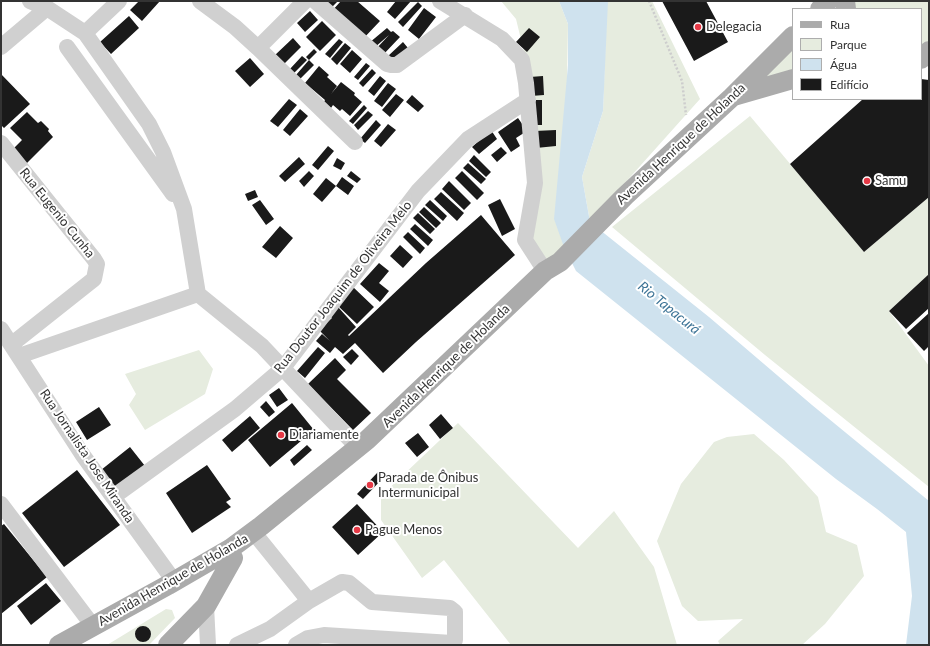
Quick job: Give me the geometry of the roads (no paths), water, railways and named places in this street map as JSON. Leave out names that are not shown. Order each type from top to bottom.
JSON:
[{"type":"main road","name":"Avenida Henrique de Holanda","points":[[58,645],[230,549],[358,448],[732,97],[792,37]]},
{"type":"main road","points":[[732,97],[792,79]]},
{"type":"main road","points":[[79,645],[233,558],[383,442],[473,358],[552,279],[552,266]]},
{"type":"main road","points":[[168,645],[206,606],[233,558]]},
{"type":"street","points":[[30,1],[47,8],[85,33],[149,124],[163,152],[184,209],[198,294],[262,346],[358,448]]},
{"type":"street","points":[[85,33],[119,1]]},
{"type":"street","points":[[200,1],[235,27],[355,142]]},
{"type":"street","points":[[258,48],[305,1]]},
{"type":"street","points":[[316,1],[387,64],[391,65],[397,65],[465,15]]},
{"type":"street","points":[[440,1],[502,39],[522,60],[528,100],[535,183],[525,240],[552,266]]},
{"type":"street","points":[[1,47],[47,8]]},
{"type":"street","points":[[67,47],[184,209]]},
{"type":"street","name":"Rua Doutor Joaquim de Oliveira Melo","points":[[113,497],[235,409],[283,368],[418,191],[468,139],[528,100]]},
{"type":"street","name":"Rua Eugenio Cunha","points":[[1,143],[97,264],[94,278],[16,350]]},
{"type":"street","points":[[16,350],[198,294]]},
{"type":"street","name":"Rua Jornalista Jose Miranda","points":[[1,329],[82,454],[174,581]]},
{"type":"street","points":[[1,504],[94,626]]},
{"type":"street","points":[[255,542],[306,604]]},
{"type":"street","points":[[237,645],[270,629],[306,604],[342,582],[346,582],[372,602],[452,609],[455,612],[455,640],[452,643],[324,635],[308,638],[296,645]]},
{"type":"street","points":[[206,606],[208,645]]},
{"type":"water","name":"Rio Tapacurá","points":[[559,1],[608,1],[603,111],[582,177],[590,222],[709,317],[812,405],[929,501],[929,645],[906,645],[912,596],[906,532],[836,479],[576,271],[564,247],[554,219],[568,65],[568,24]]},
{"type":"place","name":"Delegacia","points":[[698,27]]},
{"type":"place","name":"Samu","points":[[867,181]]},
{"type":"place","name":"Diariamente","points":[[281,435]]},
{"type":"place","name":"Parada de Ônibus Intermunicipal","points":[[370,485]]},
{"type":"place","name":"Pague Menos","points":[[357,530]]}]
